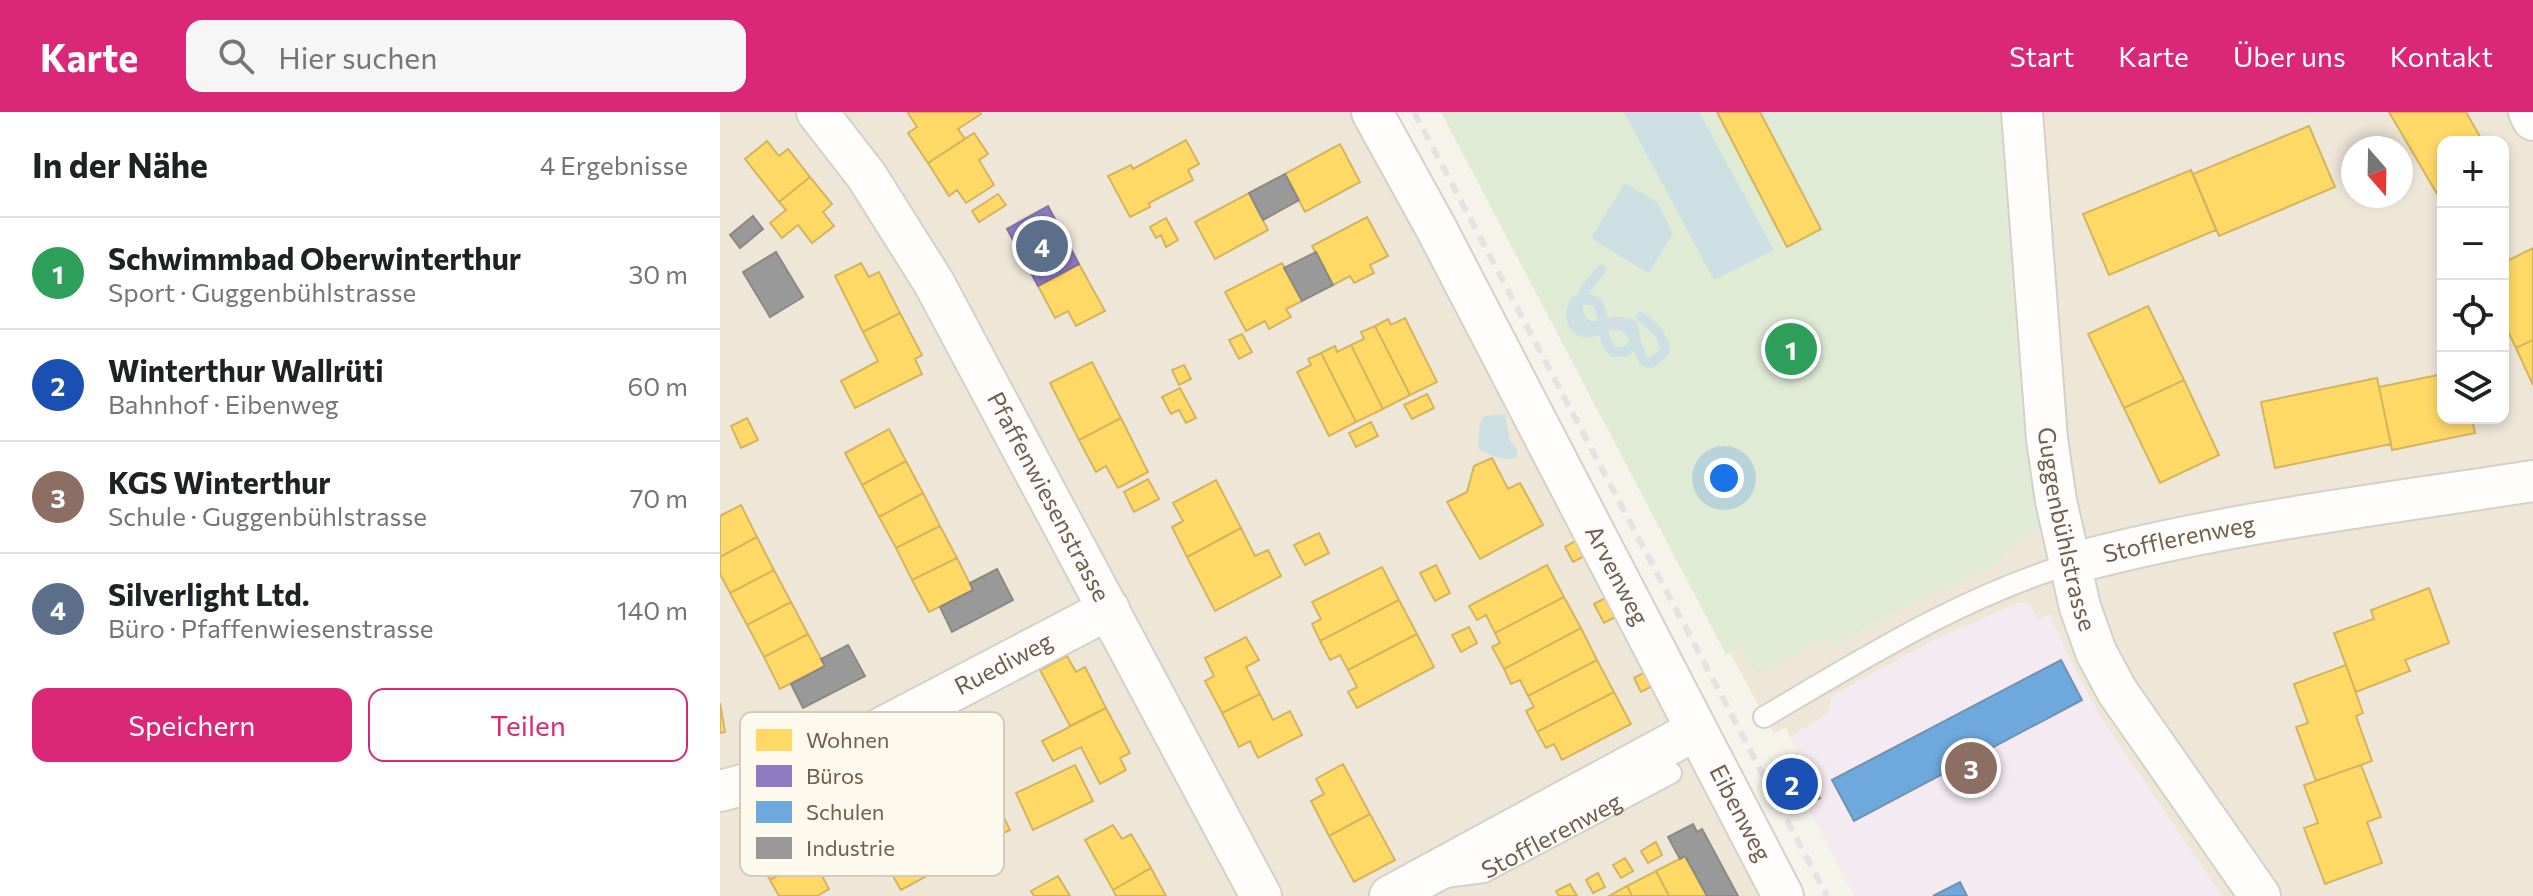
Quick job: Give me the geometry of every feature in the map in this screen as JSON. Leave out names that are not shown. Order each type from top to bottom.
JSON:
[{"type":"street","name":"Pfaffenwiesenstrasse","points":[[817,112],[866,175],[916,250],[1261,896]]},
{"type":"street","name":"Arvenweg","points":[[1372,112],[1443,242],[1696,730]]},
{"type":"street","name":"Guggenbühlstrasse","points":[[2022,112],[2047,439],[2056,501],[2088,635],[2117,691],[2260,896]]},
{"type":"street","points":[[2529,112],[2533,120]]},
{"type":"street","name":"Stofflerenweg","points":[[2070,564],[2244,524],[2533,481]]},
{"type":"street","name":"Ruediweg","points":[[912,712],[1109,609]]},
{"type":"street","points":[[1390,896],[1696,730]]},
{"type":"street","name":"Eibenweg","points":[[1696,730],[1783,896]]},
{"type":"street","name":"Ruediweg","points":[[720,791],[740,786]]},
{"type":"lane","name":"Stofflerenweg","points":[[1764,717],[1903,635],[1959,606],[2070,564]]},
{"type":"lane","name":"Stofflerenweg","points":[[1425,878],[1484,872],[1671,773]]},
{"type":"shaded area","points":[[720,112],[1386,112],[1804,896],[720,896]]},
{"type":"shaded area","points":[[1441,112],[2533,112],[2533,896],[1855,896],[1807,806],[1822,798],[1785,727],[1774,734],[1730,653],[1726,654]]},
{"type":"shaded area","points":[[1624,112],[1699,112],[1774,250],[1714,280]]},
{"type":"shaded area","points":[[1625,183],[1657,202],[1673,234],[1648,273],[1591,238]]},
{"type":"shaded area","points":[[1505,414],[1510,441],[1517,449],[1517,457],[1508,459],[1478,448],[1480,423],[1484,416]]},
{"type":"shaded area","points":[[2020,602],[2031,606],[2038,620],[2050,614],[2100,716],[2222,896],[1855,896],[1807,806],[1822,798],[1790,737],[1828,713],[1832,696],[1933,640]]},
{"type":"green space","points":[[1441,112],[1999,112],[2022,418],[2039,527],[2004,550],[1998,564],[1914,601],[1835,645],[1829,635],[1756,674],[1741,646],[1726,654]]},
{"type":"building: Wohnen","points":[[1717,112],[1760,112],[1821,229],[1787,247]]},
{"type":"building: Wohnen","points":[[2389,112],[2466,112],[2480,136],[2437,136],[2437,194],[2413,153],[2413,136],[2403,136]]},
{"type":"building: Wohnen","points":[[908,113],[981,114],[958,129],[965,139],[928,163],[908,133],[917,127]]},
{"type":"building: Wohnen","points":[[2309,126],[2335,187],[2219,236],[2193,174]]},
{"type":"building: Wohnen","points":[[974,133],[988,154],[979,160],[994,185],[966,203],[957,190],[949,196],[928,163]]},
{"type":"building: Wohnen","points":[[1186,140],[1199,164],[1188,170],[1193,180],[1149,203],[1150,207],[1130,217],[1108,176],[1131,165],[1133,169]]},
{"type":"building: Wohnen","points":[[767,141],[779,156],[788,149],[810,177],[779,202],[745,159]]},
{"type":"building: Wohnen","points":[[1340,144],[1360,182],[1305,212],[1285,174]]},
{"type":"building: Wohnen","points":[[2191,170],[2216,230],[2109,275],[2083,214]]},
{"type":"building: Wohnen","points":[[810,177],[832,204],[823,212],[834,226],[812,243],[798,225],[782,238],[770,223],[786,210],[779,202]]},
{"type":"building: Wohnen","points":[[1249,193],[1268,230],[1215,259],[1195,222]]},
{"type":"building: Wohnen","points":[[998,194],[1006,205],[979,222],[972,211]]},
{"type":"building: Wohnen","points":[[1367,217],[1388,256],[1370,265],[1374,273],[1354,283],[1350,276],[1333,285],[1312,246]]},
{"type":"building: Wohnen","points":[[1166,218],[1178,240],[1166,247],[1161,235],[1156,238],[1150,227]]},
{"type":"building: Wohnen","points":[[2533,248],[2533,340],[2516,348],[2509,333],[2509,260]]},
{"type":"building: Wohnen","points":[[861,263],[869,277],[879,272],[900,313],[863,332],[835,276]]},
{"type":"building: Wohnen","points":[[1282,263],[1302,301],[1286,309],[1291,317],[1269,329],[1265,321],[1246,331],[1225,292]]},
{"type":"building: Wohnen","points":[[1079,264],[1105,311],[1076,326],[1068,311],[1055,318],[1038,286]]},
{"type":"building: Wohnen","points":[[2148,306],[2184,380],[2124,408],[2088,334]]},
{"type":"building: Wohnen","points":[[900,313],[922,355],[915,359],[922,374],[855,408],[841,381],[878,361],[863,332]]},
{"type":"building: Wohnen","points":[[1405,318],[1437,382],[1410,395],[1375,326],[1388,319],[1391,325]]},
{"type":"building: Wohnen","points":[[1375,326],[1410,395],[1383,409],[1351,345],[1364,339],[1361,332]]},
{"type":"building: Wohnen","points":[[1242,334],[1252,352],[1239,359],[1229,340]]},
{"type":"building: Wohnen","points":[[2533,340],[2533,385],[2516,348]]},
{"type":"building: Wohnen","points":[[1351,345],[1383,409],[1356,422],[1321,353],[1335,346],[1337,352]]},
{"type":"building: Wohnen","points":[[1321,353],[1356,422],[1329,436],[1297,372],[1311,365],[1308,359]]},
{"type":"building: Wohnen","points":[[1092,362],[1121,418],[1079,440],[1050,383]]},
{"type":"building: Wohnen","points":[[1184,365],[1191,379],[1179,385],[1172,370]]},
{"type":"building: Wohnen","points":[[2437,375],[2437,424],[2473,424],[2475,433],[2392,450],[2379,387]]},
{"type":"building: Wohnen","points":[[2377,378],[2391,444],[2275,468],[2261,402]]},
{"type":"building: Wohnen","points":[[2184,380],[2219,455],[2160,483],[2124,408]]},
{"type":"building: Wohnen","points":[[1180,388],[1196,418],[1186,423],[1179,410],[1171,414],[1162,397]]},
{"type":"building: Wohnen","points":[[1427,394],[1434,408],[1412,419],[1404,405]]},
{"type":"building: Wohnen","points":[[747,418],[758,440],[741,448],[731,426]]},
{"type":"building: Wohnen","points":[[1121,418],[1148,472],[1118,488],[1106,466],[1096,472],[1079,440]]},
{"type":"building: Wohnen","points":[[1371,422],[1378,436],[1356,447],[1349,433]]},
{"type":"building: Wohnen","points":[[889,429],[906,461],[862,485],[845,453]]},
{"type":"building: Wohnen","points":[[1492,458],[1508,489],[1520,483],[1543,525],[1480,559],[1447,502],[1467,492],[1474,466]]},
{"type":"building: Wohnen","points":[[906,461],[923,493],[879,517],[862,485]]},
{"type":"building: Wohnen","points":[[1148,479],[1159,499],[1134,512],[1124,492]]},
{"type":"building: Wohnen","points":[[1216,480],[1241,528],[1187,557],[1172,527],[1183,521],[1173,503]]},
{"type":"building: Wohnen","points":[[923,493],[940,526],[896,548],[879,517]]},
{"type":"building: Wohnen","points":[[741,505],[757,537],[720,557],[720,516]]},
{"type":"building: Wohnen","points":[[940,526],[957,558],[912,580],[896,548]]},
{"type":"building: Wohnen","points":[[1241,528],[1255,556],[1268,550],[1281,576],[1215,611],[1187,557]]},
{"type":"building: Wohnen","points":[[1319,533],[1329,553],[1305,565],[1294,545]]},
{"type":"building: Wohnen","points":[[757,537],[774,570],[730,593],[720,574],[720,557]]},
{"type":"building: Wohnen","points":[[1579,539],[1587,555],[1573,562],[1565,547]]},
{"type":"building: Wohnen","points":[[957,558],[973,590],[929,612],[912,580]]},
{"type":"building: Wohnen","points":[[1436,565],[1450,593],[1435,601],[1420,573]]},
{"type":"building: Wohnen","points":[[1547,565],[1564,597],[1495,633],[1486,615],[1477,620],[1469,606]]},
{"type":"building: Wohnen","points":[[1382,567],[1399,600],[1320,641],[1312,624],[1321,619],[1312,602]]},
{"type":"building: Wohnen","points":[[774,570],[791,602],[747,625],[730,593]]},
{"type":"building: Wohnen","points":[[2429,588],[2449,643],[2405,660],[2410,671],[2356,692],[2334,633],[2374,619],[2371,610]]},
{"type":"building: Wohnen","points":[[1609,596],[1619,615],[1604,623],[1594,604]]},
{"type":"building: Wohnen","points":[[1564,597],[1581,628],[1504,669],[1492,647],[1500,643],[1495,633]]},
{"type":"building: Wohnen","points":[[1399,600],[1417,634],[1348,670],[1340,655],[1330,660],[1320,641]]},
{"type":"building: Wohnen","points":[[791,602],[808,634],[764,657],[747,625]]},
{"type":"building: Wohnen","points":[[1469,627],[1477,643],[1461,652],[1452,635]]},
{"type":"building: Wohnen","points":[[1581,628],[1597,660],[1528,696],[1520,680],[1511,684],[1504,669]]},
{"type":"building: Wohnen","points":[[808,634],[825,666],[780,689],[764,657]]},
{"type":"building: Wohnen","points":[[1417,634],[1434,667],[1357,708],[1348,692],[1357,687],[1348,670]]},
{"type":"building: Wohnen","points":[[1246,637],[1259,660],[1246,667],[1260,694],[1222,713],[1205,681],[1214,676],[1205,658]]},
{"type":"building: Wohnen","points":[[1067,656],[1076,672],[1085,667],[1106,708],[1070,726],[1040,670]]},
{"type":"building: Wohnen","points":[[1597,660],[1614,692],[1537,732],[1526,711],[1534,707],[1528,696]]},
{"type":"building: Wohnen","points":[[2346,665],[2363,713],[2356,716],[2372,761],[2316,781],[2296,727],[2308,723],[2294,684]]},
{"type":"building: Wohnen","points":[[1649,670],[1656,684],[1641,692],[1634,678]]},
{"type":"building: Wohnen","points":[[1614,692],[1631,724],[1562,760],[1554,744],[1546,748],[1537,732]]},
{"type":"building: Wohnen","points":[[1260,694],[1273,720],[1290,711],[1302,735],[1258,758],[1250,741],[1239,747],[1222,713]]},
{"type":"building: Wohnen","points":[[720,703],[725,732],[720,733]]},
{"type":"building: Wohnen","points":[[1106,708],[1130,753],[1120,758],[1126,770],[1100,784],[1081,747],[1053,761],[1042,741]]},
{"type":"building: Wohnen","points":[[1343,764],[1370,814],[1329,836],[1311,801],[1324,794],[1316,779]]},
{"type":"building: Wohnen","points":[[1075,765],[1093,801],[1033,830],[1016,793]]},
{"type":"building: Wohnen","points":[[2361,765],[2381,817],[2367,822],[2382,863],[2325,884],[2304,828],[2318,823],[2304,785]]},
{"type":"building: Wohnen","points":[[1370,814],[1395,860],[1354,882],[1329,836]]},
{"type":"building: Wohnen","points":[[1004,818],[1010,830],[1004,833]]},
{"type":"building: Wohnen","points":[[1113,825],[1122,839],[1131,834],[1151,868],[1113,890],[1085,840]]},
{"type":"building: Wohnen","points":[[1656,842],[1662,855],[1648,863],[1641,851]]},
{"type":"building: Wohnen","points":[[1685,856],[1707,896],[1669,896],[1656,871]]},
{"type":"building: Wohnen","points":[[1625,858],[1633,871],[1621,878],[1613,865]]},
{"type":"building: Wohnen","points":[[1151,868],[1166,896],[1116,896],[1113,890]]},
{"type":"building: Wohnen","points":[[1656,871],[1669,896],[1632,896],[1627,886]]},
{"type":"building: Wohnen","points":[[1598,873],[1605,887],[1593,893],[1586,880]]},
{"type":"building: Wohnen","points":[[777,876],[822,876],[829,889],[817,896],[779,896],[770,880]]},
{"type":"building: Wohnen","points":[[893,876],[927,876],[901,890]]},
{"type":"building: Wohnen","points":[[1058,876],[1070,896],[1034,896],[1031,891]]},
{"type":"building: Wohnen","points":[[1570,884],[1577,896],[1559,896],[1556,891]]},
{"type":"building: Wohnen","points":[[1627,886],[1632,896],[1609,896]]},
{"type":"building: Büros","points":[[1048,206],[1079,264],[1038,286],[1007,229]]},
{"type":"building: Schulen","points":[[2061,660],[2082,700],[1854,821],[1832,780]]},
{"type":"building: Schulen","points":[[1960,882],[1967,896],[1933,896]]},
{"type":"building: Industrie","points":[[1285,174],[1299,200],[1263,220],[1249,193]]},
{"type":"building: Industrie","points":[[753,216],[763,229],[740,248],[730,235]]},
{"type":"building: Industrie","points":[[776,252],[803,297],[770,317],[743,272]]},
{"type":"building: Industrie","points":[[1316,252],[1333,285],[1302,301],[1284,268]]},
{"type":"building: Industrie","points":[[997,569],[1013,600],[952,632],[940,607],[973,590],[970,583]]},
{"type":"building: Industrie","points":[[848,645],[865,676],[803,708],[791,684],[825,666],[821,659]]},
{"type":"building: Industrie","points":[[1797,755],[1820,798],[1808,804],[1786,762]]},
{"type":"building: Industrie","points":[[1693,824],[1697,832],[1702,829],[1738,896],[1707,896],[1685,856],[1680,859],[1668,837]]},
{"type":"waterway","points":[[1601,270],[1580,299],[1578,307],[1578,314],[1591,327],[1602,324],[1607,323],[1616,322],[1632,325],[1635,340],[1633,345],[1627,351],[1613,352],[1604,333],[1603,324],[1602,314],[1600,307],[1588,299],[1575,301],[1571,313],[1571,319],[1579,331],[1585,333],[1597,331],[1603,328],[1609,326],[1615,324],[1621,325],[1632,336],[1635,341],[1644,361],[1651,363],[1665,351],[1663,340],[1641,317]]},
{"type":"railway","points":[[1414,112],[1827,896]]},
{"type":"place","name":"Silverlight Ltd.","points":[[1042,246]]},
{"type":"place","name":"Schwimmbad Oberwinterthur","points":[[1791,349]]},
{"type":"place","name":"KGS Winterthur","points":[[1971,768]]},
{"type":"place","name":"Winterthur Wallrüti","points":[[1792,784]]}]
